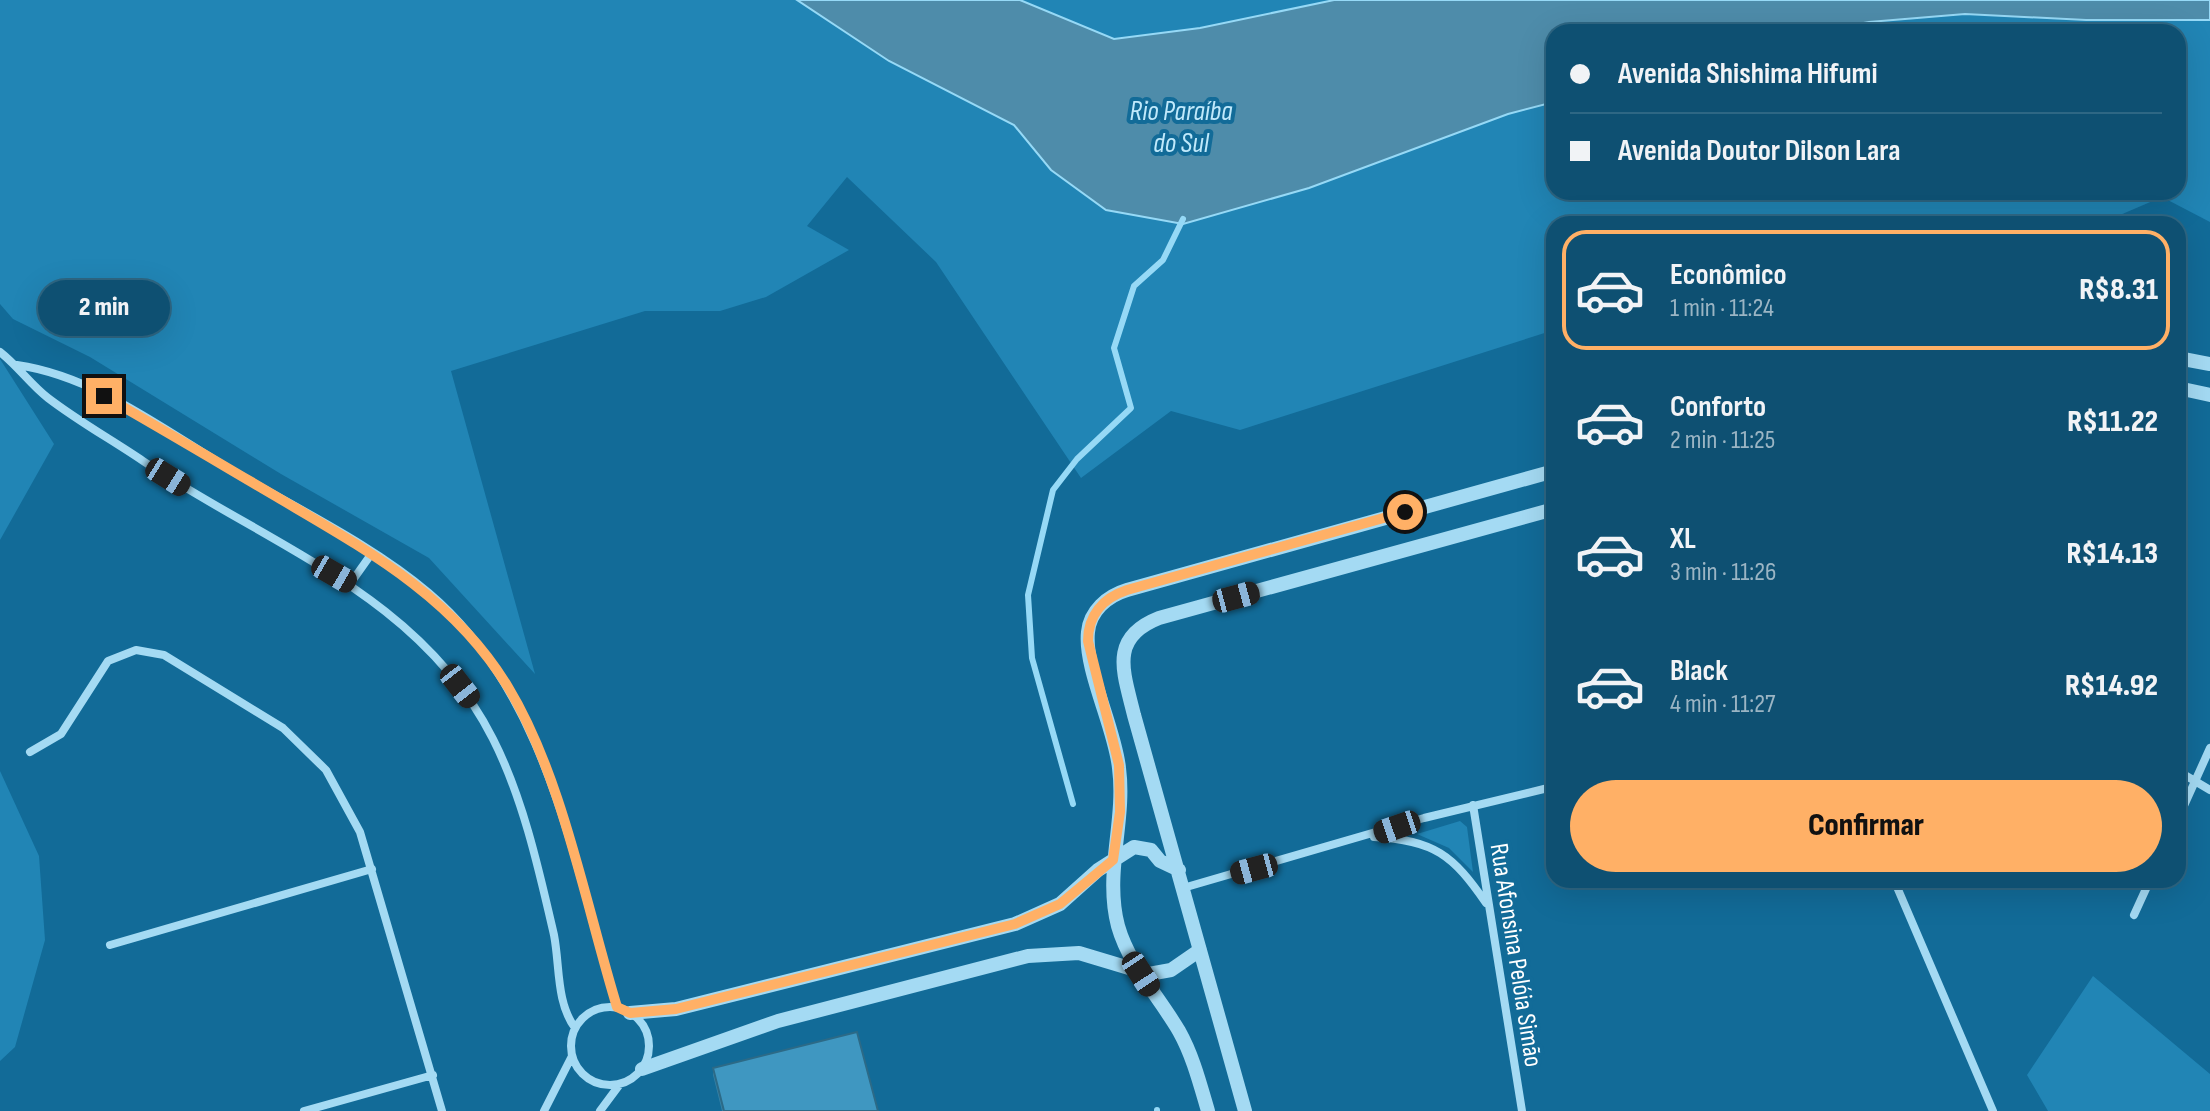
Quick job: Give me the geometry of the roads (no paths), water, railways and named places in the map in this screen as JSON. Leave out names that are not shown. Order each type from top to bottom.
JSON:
[{"type":"street","points":[[0,352],[17,365],[29,382],[69,413],[192,492],[350,584],[426,643],[471,700],[492,735],[531,848],[555,940],[564,1009],[575,1028],[572,1056],[544,1111]]},
{"type":"street","points":[[2186,360],[2210,364]]},
{"type":"street","points":[[17,365],[56,373],[104,396],[372,553],[430,594],[485,654],[507,686],[548,778],[623,1010],[638,1019],[648,1038],[647,1059],[642,1069]]},
{"type":"street","points":[[2186,390],[2210,395]]},
{"type":"street","points":[[1208,1111],[1182,1035],[1141,974],[1119,929],[1114,905],[1114,854],[1120,812],[1119,765],[1088,641],[1090,622],[1103,603],[1127,590],[1546,473]]},
{"type":"street","points":[[1245,1111],[1126,681],[1125,646],[1137,628],[1159,618],[1546,511]]},
{"type":"street","points":[[350,584],[372,553]]},
{"type":"street","points":[[30,752],[61,734],[108,661],[128,651],[154,651],[265,715],[315,757],[345,801],[372,869],[442,1111]]},
{"type":"street","points":[[2186,802],[2210,748]]},
{"type":"street","points":[[2186,776],[2210,790]]},
{"type":"street","points":[[1183,888],[1473,805],[1546,788]]},
{"type":"street","name":"Rua Afonsina Pelóia Simão","points":[[1473,805],[1522,1111]]},
{"type":"street","points":[[1369,837],[1401,838],[1436,849],[1464,872],[1489,907]]},
{"type":"street","points":[[575,1028],[592,1011],[676,1009],[1015,924],[1060,904],[1114,854],[1129,849],[1141,847],[1179,870]]},
{"type":"street","points":[[110,945],[372,869]]},
{"type":"street","points":[[1897,888],[1993,1111]]},
{"type":"street","points":[[2134,915],[2146,888]]},
{"type":"street","points":[[600,1111],[620,1084],[642,1069],[778,1021],[1028,956],[1079,953],[1141,974],[1171,970],[1200,950]]},
{"type":"street","points":[[572,1056],[585,1077],[608,1086],[620,1084]]},
{"type":"street","points":[[304,1111],[433,1075]]},
{"type":"water","name":"Rio Paraíba do Sul","points":[[797,0],[1020,0],[1114,39],[1200,28],[1334,0],[2210,0],[2210,20],[2086,20],[1965,14],[1858,24],[1546,24],[1546,104],[1508,114],[1309,188],[1183,224],[1106,210],[1051,170],[1014,125],[889,61]]},
{"type":"waterway","points":[[1073,804],[1032,658],[1028,595],[1053,490],[1077,459],[1131,408],[1114,348],[1134,286],[1163,260],[1183,219]]}]
